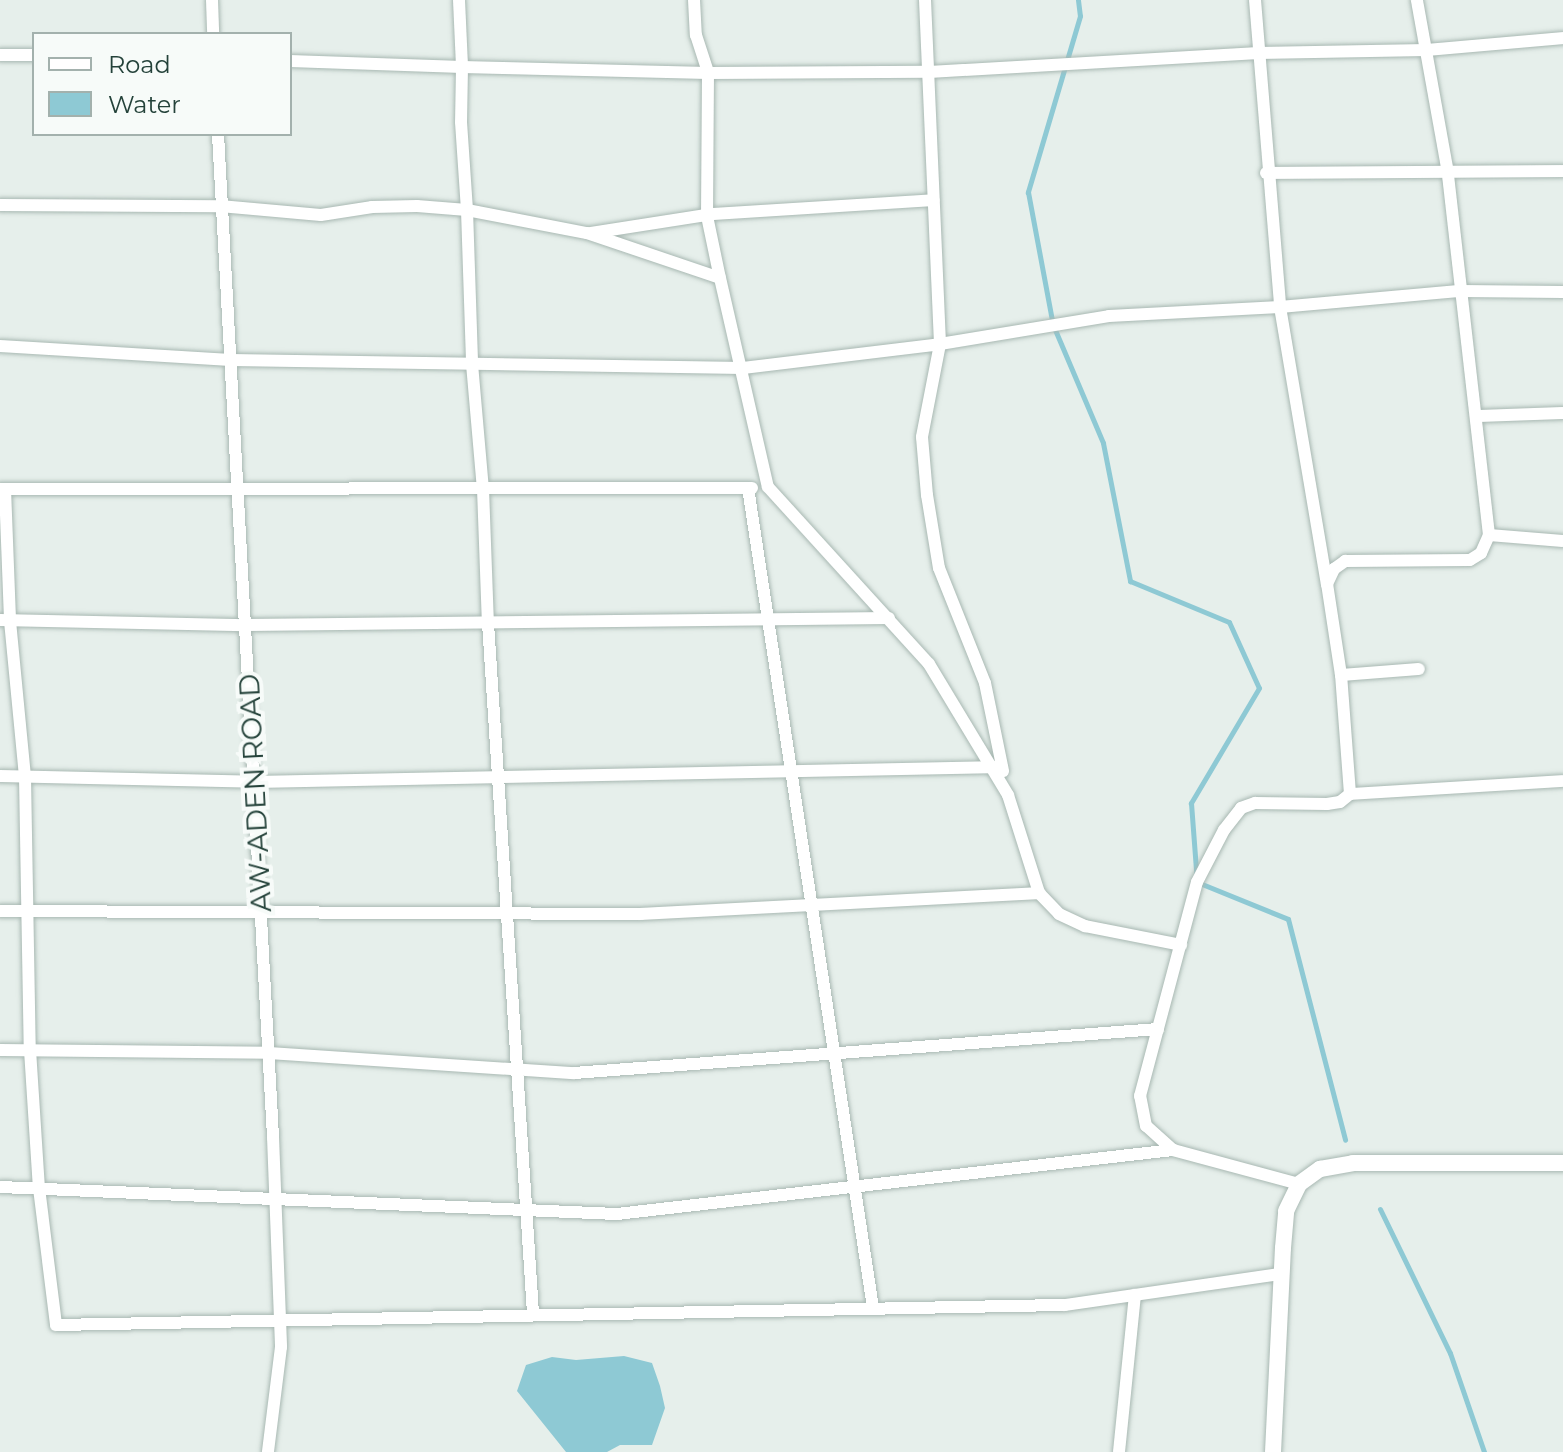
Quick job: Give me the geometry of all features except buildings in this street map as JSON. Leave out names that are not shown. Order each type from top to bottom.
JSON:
[{"type":"street","points":[[212,0],[213,32]]},
{"type":"street","points":[[459,0],[472,364],[483,489],[488,623],[533,1314]]},
{"type":"street","points":[[694,0],[696,35],[708,73],[707,216],[768,487],[929,664],[996,767],[1039,893],[1059,914],[1085,926],[1181,945]]},
{"type":"street","points":[[925,0],[940,344],[922,437],[927,495],[939,568],[985,683],[996,767]]},
{"type":"street","points":[[1255,0],[1266,173],[1280,307],[1341,675],[1350,794]]},
{"type":"street","points":[[1327,584],[1334,569],[1345,561],[1470,560],[1481,553],[1489,535],[1478,416],[1448,173],[1417,0]]},
{"type":"street","points":[[292,61],[708,73],[929,72],[1258,53],[1427,50],[1563,38]]},
{"type":"street","points":[[0,55],[32,55]]},
{"type":"street","name":"AW-ADEN ROAD","points":[[218,136],[276,1197],[281,1347],[268,1452]]},
{"type":"street","points":[[1266,173],[1563,171]]},
{"type":"street","points":[[587,233],[707,216],[934,200]]},
{"type":"street","points":[[0,205],[220,206],[321,215],[372,207],[467,210],[587,233],[720,278]]},
{"type":"street","points":[[0,346],[231,360],[743,368],[940,344],[1109,316],[1280,307],[1461,291],[1563,292]]},
{"type":"street","points":[[1478,416],[1563,413]]},
{"type":"street","points":[[768,487],[239,491],[2,489],[5,620],[25,777],[30,1050],[39,1188],[56,1325],[1065,1305],[1281,1274]]},
{"type":"street","points":[[748,488],[873,1308]]},
{"type":"street","points":[[1489,535],[1563,541]]},
{"type":"street","points":[[5,620],[246,625],[889,618]]},
{"type":"street","points":[[1341,675],[1419,669]]},
{"type":"street","points":[[0,776],[255,782],[996,767]]},
{"type":"street","points":[[1173,1150],[1146,1126],[1140,1096],[1197,882],[1224,830],[1241,808],[1255,803],[1327,804],[1340,802],[1350,794],[1563,781]]},
{"type":"street","points":[[0,911],[261,915],[641,914],[1039,893]]},
{"type":"street","points":[[0,1050],[269,1053],[574,1073],[1158,1029]]},
{"type":"street","points":[[0,1187],[617,1214],[1173,1150],[1299,1184]]},
{"type":"street","points":[[1273,1452],[1286,1211],[1299,1184],[1320,1169],[1353,1163],[1563,1163]]},
{"type":"street","points":[[1119,1452],[1135,1295]]},
{"type":"water","points":[[624,1356],[652,1363],[660,1386],[665,1408],[652,1445],[620,1445],[607,1452],[566,1452],[517,1391],[526,1365],[552,1357],[576,1360]]},
{"type":"waterway","points":[[1078,0],[1080,16],[1028,192],[1053,325],[1103,443],[1130,581],[1229,622],[1259,688],[1191,803],[1197,882],[1288,919],[1345,1140]]},
{"type":"waterway","points":[[1380,1209],[1450,1353],[1484,1452]]}]
